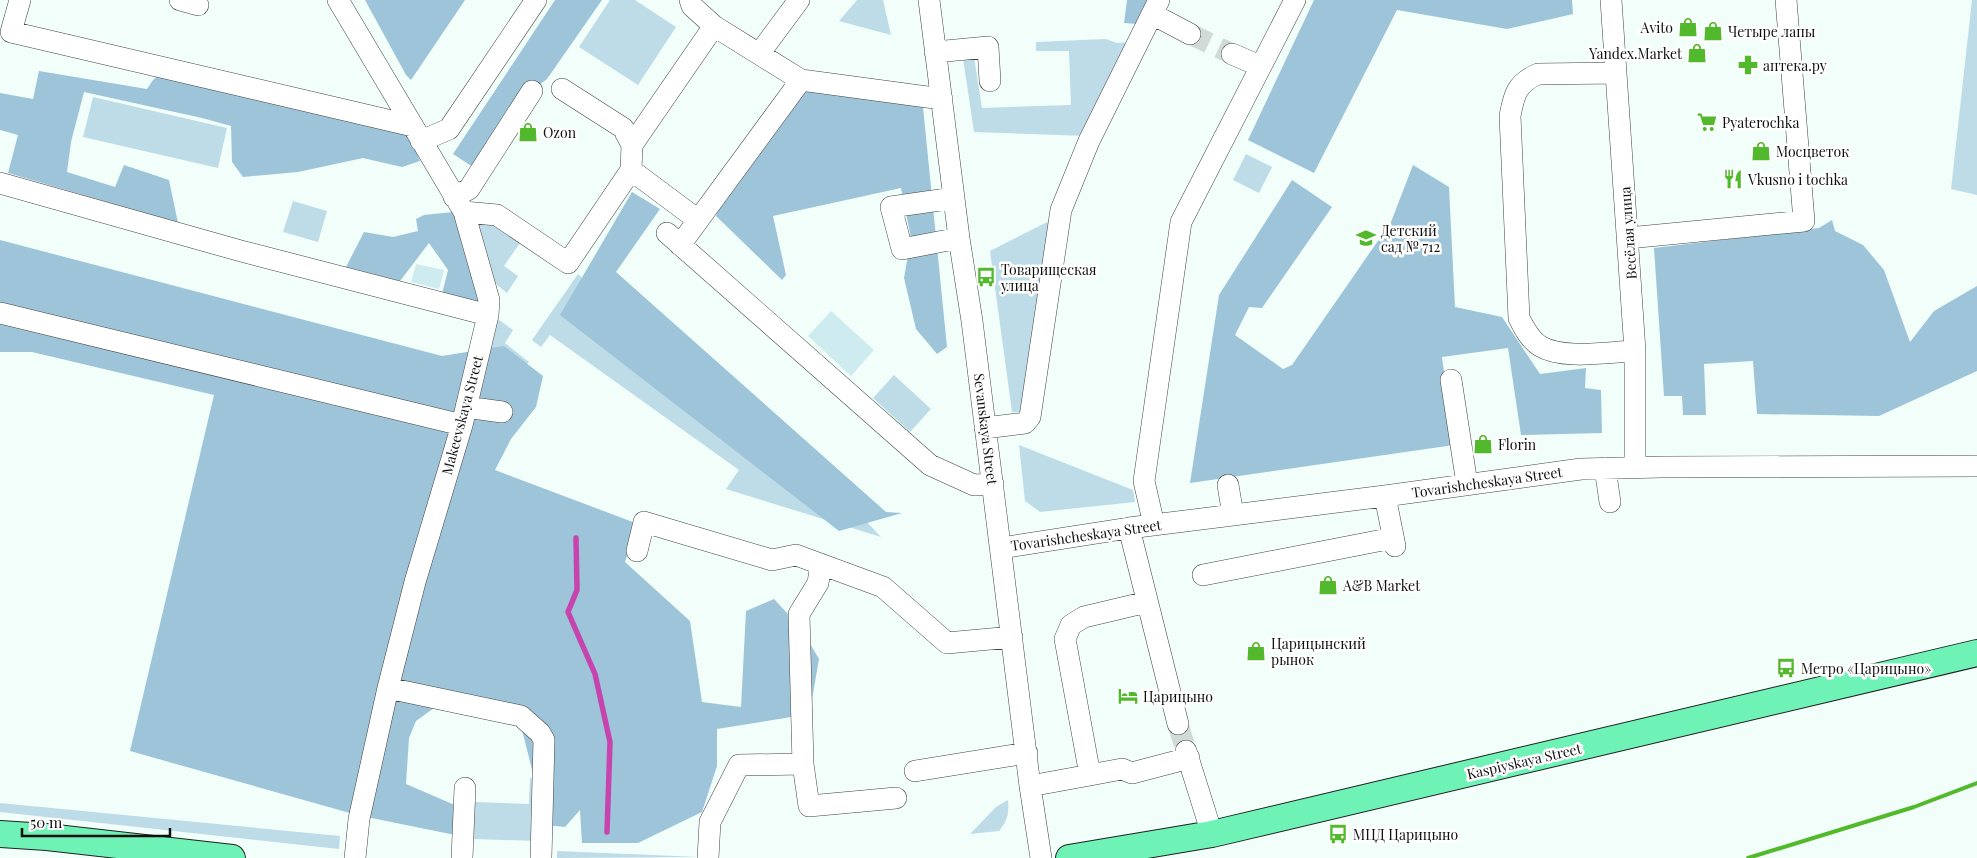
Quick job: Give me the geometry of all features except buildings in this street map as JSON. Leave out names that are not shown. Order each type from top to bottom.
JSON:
[{"type":"main road","name":"Kaspiyskaya Street","points":[[1069,858],[1212,834],[1977,653]]},
{"type":"main road","points":[[0,834],[47,837],[232,858]]},
{"type":"street","points":[[20,0],[11,32],[417,134],[449,129],[536,0]]},
{"type":"street","name":"Makeevskaya Street","points":[[338,0],[459,205],[493,305],[464,416],[408,580],[389,654],[388,688],[359,819],[355,858]]},
{"type":"street","points":[[759,54],[799,0]]},
{"type":"street","name":"Sevanskaya Street","points":[[929,0],[993,484],[1030,786],[1042,858]]},
{"type":"street","points":[[1154,525],[1144,481],[1181,222],[1295,0]]},
{"type":"street","name":"Весёлая улица","points":[[1611,0],[1634,351],[1635,467]]},
{"type":"street","points":[[1628,238],[1804,221],[1786,0]]},
{"type":"street","points":[[693,2],[714,26],[802,80],[942,99]]},
{"type":"street","points":[[985,428],[1024,423],[1030,417],[1061,210],[1089,141],[1155,7],[1190,34]]},
{"type":"street","points":[[632,145],[714,26]]},
{"type":"street","points":[[936,52],[988,47],[990,82]]},
{"type":"street","points":[[1232,54],[1260,66]]},
{"type":"street","points":[[1616,74],[1538,74],[1527,78],[1519,87],[1513,99],[1510,116],[1519,318],[1527,333],[1539,345],[1558,354],[1634,351]]},
{"type":"street","points":[[802,80],[698,220],[673,239],[930,465],[974,485],[993,484]]},
{"type":"street","points":[[532,91],[459,205],[497,215],[568,263],[631,170],[632,145],[623,128],[562,89]]},
{"type":"street","points":[[631,170],[698,220]]},
{"type":"street","points":[[0,183],[232,248],[493,305]]},
{"type":"street","points":[[954,198],[892,207],[902,249],[959,238]]},
{"type":"street","points":[[0,313],[464,416],[502,412]]},
{"type":"street","points":[[1451,380],[1467,484]]},
{"type":"street","name":"Tovarishcheskaya Street","points":[[1001,548],[1129,528],[1605,468],[1977,466]]},
{"type":"street","points":[[1605,468],[1610,502]]},
{"type":"street","points":[[1228,485],[1233,515]]},
{"type":"street","points":[[1202,575],[1394,542],[1385,496]]},
{"type":"street","points":[[637,551],[644,522],[772,560],[796,555],[883,586],[947,643],[1012,637]]},
{"type":"street","points":[[1129,528],[1178,724]]},
{"type":"street","points":[[821,564],[818,582],[799,614],[803,764],[809,806],[896,798]]},
{"type":"street","points":[[1090,775],[1065,639],[1071,625],[1084,616],[1147,602]]},
{"type":"street","points":[[388,688],[521,716],[540,733],[544,740],[541,858]]},
{"type":"street","points":[[915,771],[1027,753]]},
{"type":"street","points":[[1030,786],[1122,769],[1132,773],[1188,754],[1212,834]]},
{"type":"street","points":[[708,858],[710,822],[739,765],[803,764]]},
{"type":"street","points":[[462,858],[466,788]]},
{"type":"shaded area","points":[[365,0],[465,0],[411,80],[406,75]]},
{"type":"shaded area","points":[[555,0],[602,0],[547,79],[522,98],[476,169],[453,154]]},
{"type":"shaded area","points":[[610,0],[635,0],[676,27],[638,85],[579,47]]},
{"type":"shaded area","points":[[857,0],[883,0],[891,35],[839,21]]},
{"type":"shaded area","points":[[1127,0],[1149,0],[1137,24],[1124,23]]},
{"type":"shaded area","points":[[1314,0],[1572,0],[1573,14],[1507,29],[1397,10],[1314,173],[1248,140]]},
{"type":"shaded area","points":[[1972,0],[1977,0],[1977,195],[1951,189]]},
{"type":"shaded area","points":[[1106,39],[1117,43],[1131,42],[1086,136],[974,132],[963,58],[974,57],[982,108],[1071,105],[1069,51],[1036,51],[1036,42]]},
{"type":"shaded area","points":[[39,71],[147,89],[161,73],[408,133],[420,161],[402,167],[363,158],[298,172],[243,177],[232,162],[231,126],[84,92],[71,142],[67,172],[115,187],[124,165],[169,180],[178,223],[8,173],[18,135],[0,130],[0,93],[33,99]]},
{"type":"shaded area","points":[[805,89],[923,107],[947,347],[937,354],[916,329],[904,278],[911,238],[901,188],[773,216],[786,275],[782,280],[716,216],[722,198]]},
{"type":"shaded area","points":[[93,97],[227,128],[218,168],[83,137]]},
{"type":"shaded area","points":[[1246,154],[1272,167],[1259,193],[1233,180]]},
{"type":"shaded area","points":[[1413,165],[1449,187],[1455,307],[1502,317],[1540,374],[1586,368],[1585,388],[1601,390],[1602,433],[1521,435],[1508,348],[1442,357],[1454,445],[1190,483],[1219,295],[1292,180],[1332,207],[1262,308],[1249,307],[1235,335],[1283,369],[1292,365],[1391,222]]},
{"type":"shaded area","points":[[632,192],[660,209],[616,272],[886,512],[902,513],[839,531],[560,315]]},
{"type":"shaded area","points":[[293,201],[327,211],[318,242],[283,232]]},
{"type":"shaded area","points":[[453,212],[480,307],[441,298],[448,270],[429,243],[400,281],[346,267],[364,232],[393,237],[418,231],[416,219],[424,215]]},
{"type":"shaded area","points":[[1057,217],[1029,413],[1012,412],[990,251]]},
{"type":"shaded area","points":[[491,220],[522,240],[504,266],[518,276],[507,293],[491,280],[474,222]]},
{"type":"shaded area","points":[[1832,220],[1835,231],[1863,245],[1884,270],[1910,342],[1934,311],[1977,286],[1977,371],[1879,416],[1757,414],[1753,361],[1704,364],[1706,415],[1683,415],[1682,396],[1664,396],[1654,248],[1819,228]]},
{"type":"shaded area","points":[[0,240],[442,356],[504,346],[543,376],[536,407],[511,439],[495,470],[638,524],[625,562],[690,621],[702,702],[741,707],[746,611],[774,599],[801,628],[819,659],[811,705],[791,717],[717,729],[717,766],[702,812],[638,843],[582,843],[580,810],[565,827],[546,825],[520,722],[434,708],[416,721],[409,738],[406,784],[457,806],[455,835],[357,815],[130,751],[214,395],[32,352],[0,352]]},
{"type":"shaded area","points":[[416,264],[444,270],[439,289],[411,282]]},
{"type":"shaded area","points":[[578,274],[629,322],[845,499],[881,537],[726,489],[739,470],[550,335],[541,347],[532,340]]},
{"type":"shaded area","points":[[831,311],[874,350],[851,376],[808,336]]},
{"type":"shaded area","points":[[495,317],[513,330],[505,343],[529,362],[503,393],[479,389]]},
{"type":"shaded area","points":[[894,375],[931,409],[910,432],[873,398]]},
{"type":"shaded area","points":[[1019,445],[1133,490],[1135,502],[1040,512],[1025,501]]},
{"type":"shaded area","points":[[530,778],[540,779],[538,841],[472,839],[474,802],[529,804]]},
{"type":"shaded area","points":[[1008,800],[1007,816],[999,831],[970,834],[996,807]]},
{"type":"shaded area","points":[[0,803],[340,836],[339,849],[0,812]]},
{"type":"shaded area","points":[[557,851],[699,857],[557,858]]},
{"type":"waterway","points":[[576,538],[577,590],[568,612],[595,674],[610,742],[607,832]]},
{"type":"tunnel","points":[[1190,34],[1232,54]]},
{"type":"tunnel","points":[[1178,724],[1186,751]]},
{"type":"railway","points":[[1748,858],[1914,807],[1977,783]]},
{"type":"place","name":"Avito","points":[[1688,27]]},
{"type":"place","name":"Четыре лапы","points":[[1713,31]]},
{"type":"place","name":"Yandex.Market","points":[[1697,53]]},
{"type":"place","name":"аптека.ру","points":[[1748,65]]},
{"type":"place","name":"Pyaterochka","points":[[1707,122]]},
{"type":"place","name":"Ozon","points":[[528,132]]},
{"type":"place","name":"Мосцветок","points":[[1761,151]]},
{"type":"place","name":"Vkusno i tochka","points":[[1733,179]]},
{"type":"place","name":"Детский сад № 712","points":[[1366,238]]},
{"type":"place","name":"Товарищеская улица","points":[[986,277]]},
{"type":"place","name":"Florin","points":[[1483,444]]},
{"type":"place","name":"A&B Market","points":[[1328,585]]},
{"type":"place","name":"Царицынский рынок","points":[[1256,651]]},
{"type":"place","name":"Метро «Царицыно»","points":[[1786,668]]},
{"type":"place","name":"Царицыно","points":[[1128,696]]},
{"type":"place","name":"МЦД Царицыно","points":[[1338,834]]}]
